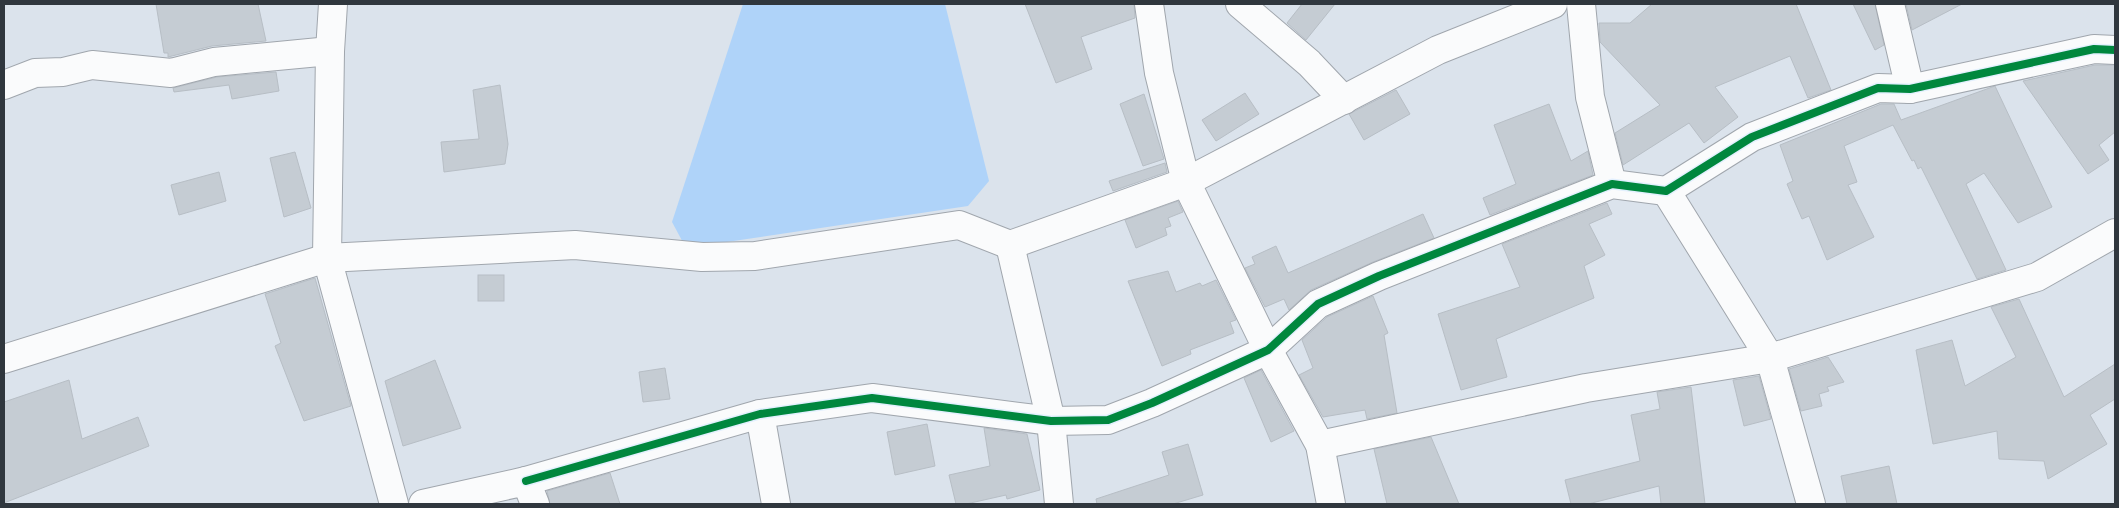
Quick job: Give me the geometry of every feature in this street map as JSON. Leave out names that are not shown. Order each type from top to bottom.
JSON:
[{"type":"street","points":[[333,4],[330,51],[327,258],[394,504]]},
{"type":"street","points":[[1240,4],[1309,63],[1344,100]]},
{"type":"street","points":[[4,359],[327,258],[575,245],[702,256],[755,256],[959,225],[1010,245],[1186,182],[1438,50],[1553,4]]},
{"type":"street","points":[[1581,4],[1590,97],[1612,184]]},
{"type":"street","points":[[1890,4],[1910,89]]},
{"type":"street","points":[[1152,9],[1159,73],[1186,182],[1268,350],[1320,445],[1331,504]]},
{"type":"street","points":[[423,504],[531,493],[760,414],[872,398],[1052,421],[1108,420],[1152,403],[1268,350],[1318,304],[1378,276],[1612,184],[1666,191],[1752,137],[1878,88],[1910,89],[2094,49],[2115,50]]},
{"type":"street","points":[[4,85],[35,73],[63,72],[92,65],[171,72],[214,62],[330,51]]},
{"type":"street","points":[[1666,191],[1770,358],[1811,504]]},
{"type":"street","points":[[1320,445],[1586,388],[1770,358],[2037,277],[2115,233]]},
{"type":"street","points":[[1010,245],[1052,421],[1059,504]]},
{"type":"street","points":[[760,414],[776,504]]},
{"type":"water","points":[[743,4],[945,4],[989,181],[968,206],[686,248],[672,222]]},
{"type":"building","points":[[156,4],[258,4],[266,41],[212,46],[168,57],[168,53],[164,53]]},
{"type":"building","points":[[1025,4],[1134,4],[1135,18],[1081,37],[1092,69],[1056,83]]},
{"type":"building","points":[[1302,4],[1335,4],[1306,40],[1287,23]]},
{"type":"building","points":[[1652,4],[1796,4],[1831,90],[1808,98],[1790,56],[1715,87],[1738,117],[1704,143],[1689,123],[1623,165],[1615,133],[1660,105],[1600,42],[1599,23],[1630,23]]},
{"type":"building","points":[[1853,4],[1875,4],[1884,45],[1875,50]]},
{"type":"building","points":[[1906,4],[1962,4],[1912,30]]},
{"type":"building","points":[[2095,65],[2115,65],[2115,132],[2099,145],[2109,160],[2088,174],[2023,81]]},
{"type":"building","points":[[276,72],[279,91],[232,99],[229,85],[174,92],[173,88],[217,77]]},
{"type":"building","points":[[500,85],[508,144],[505,164],[444,172],[441,142],[479,139],[473,90]]},
{"type":"building","points":[[1995,86],[2052,207],[2018,223],[1984,173],[1966,184],[2006,270],[1977,279],[1921,167],[1918,169],[1914,160],[1912,161],[1893,125],[1844,146],[1857,182],[1848,185],[1874,237],[1827,260],[1809,216],[1802,219],[1787,184],[1793,181],[1780,145],[1881,104],[1894,104],[1901,120]]},
{"type":"building","points":[[1396,90],[1410,114],[1364,140],[1349,114]]},
{"type":"building","points":[[1245,93],[1259,114],[1216,141],[1202,120]]},
{"type":"building","points":[[1144,94],[1164,159],[1143,166],[1120,104]]},
{"type":"building","points":[[1549,104],[1571,161],[1588,151],[1593,175],[1490,215],[1483,198],[1516,184],[1494,125]]},
{"type":"building","points":[[295,152],[311,208],[284,217],[270,158]]},
{"type":"building","points":[[1165,163],[1167,172],[1113,191],[1109,181]]},
{"type":"building","points":[[219,172],[226,201],[179,215],[171,185]]},
{"type":"building","points":[[1178,201],[1183,212],[1168,218],[1171,226],[1165,228],[1167,235],[1136,248],[1125,220]]},
{"type":"building","points":[[1607,203],[1612,214],[1589,224],[1605,255],[1584,266],[1594,298],[1496,339],[1507,377],[1461,390],[1438,314],[1520,287],[1502,244]]},
{"type":"building","points":[[1423,214],[1434,238],[1373,262],[1311,290],[1289,310],[1284,299],[1265,307],[1245,268],[1255,264],[1252,257],[1276,246],[1288,273]]},
{"type":"building","points":[[1168,271],[1176,292],[1200,283],[1202,286],[1216,280],[1236,320],[1230,322],[1234,333],[1190,350],[1191,354],[1162,366],[1128,281]]},
{"type":"building","points":[[478,275],[504,275],[504,301],[478,301]]},
{"type":"building","points":[[315,278],[351,406],[304,421],[275,346],[281,343],[265,294]]},
{"type":"building","points":[[1373,296],[1388,333],[1384,335],[1397,413],[1367,419],[1365,410],[1323,417],[1299,375],[1313,368],[1302,340],[1327,317]]},
{"type":"building","points":[[2019,299],[2064,397],[2115,364],[2115,399],[2090,415],[2107,444],[2048,479],[2044,461],[1999,459],[1997,431],[1933,444],[1916,350],[1952,340],[1965,386],[2016,357],[1991,307]]},
{"type":"building","points":[[1828,357],[1844,382],[1827,387],[1829,391],[1819,394],[1822,406],[1801,411],[1789,369]]},
{"type":"building","points":[[435,360],[461,428],[403,446],[385,381]]},
{"type":"building","points":[[665,368],[670,399],[643,402],[639,372]]},
{"type":"building","points":[[1261,370],[1294,431],[1271,442],[1244,378]]},
{"type":"building","points":[[1759,376],[1771,419],[1744,426],[1733,380]]},
{"type":"building","points":[[69,380],[82,439],[138,417],[149,446],[4,503],[4,402]]},
{"type":"building","points":[[1691,387],[1705,504],[1661,504],[1659,486],[1588,504],[1571,504],[1565,480],[1640,461],[1631,415],[1660,409],[1657,392]]},
{"type":"building","points":[[927,424],[935,466],[895,475],[887,432]]},
{"type":"building","points":[[984,428],[1027,434],[1040,490],[1007,499],[1006,495],[966,504],[956,504],[949,475],[990,466]]},
{"type":"building","points":[[1431,437],[1459,504],[1387,504],[1374,449]]},
{"type":"building","points":[[1188,444],[1203,495],[1173,504],[1097,504],[1096,499],[1169,475],[1162,452]]},
{"type":"building","points":[[1889,466],[1897,504],[1847,504],[1841,476]]},
{"type":"building","points":[[610,473],[620,504],[550,504],[547,491]]},
{"type":"cycle path","points":[[526,481],[760,414],[872,398],[1051,421],[1108,420],[1152,403],[1268,350],[1318,304],[1379,276],[1612,184],[1666,191],[1752,137],[1878,88],[1910,89],[2094,49],[2115,50]]}]
